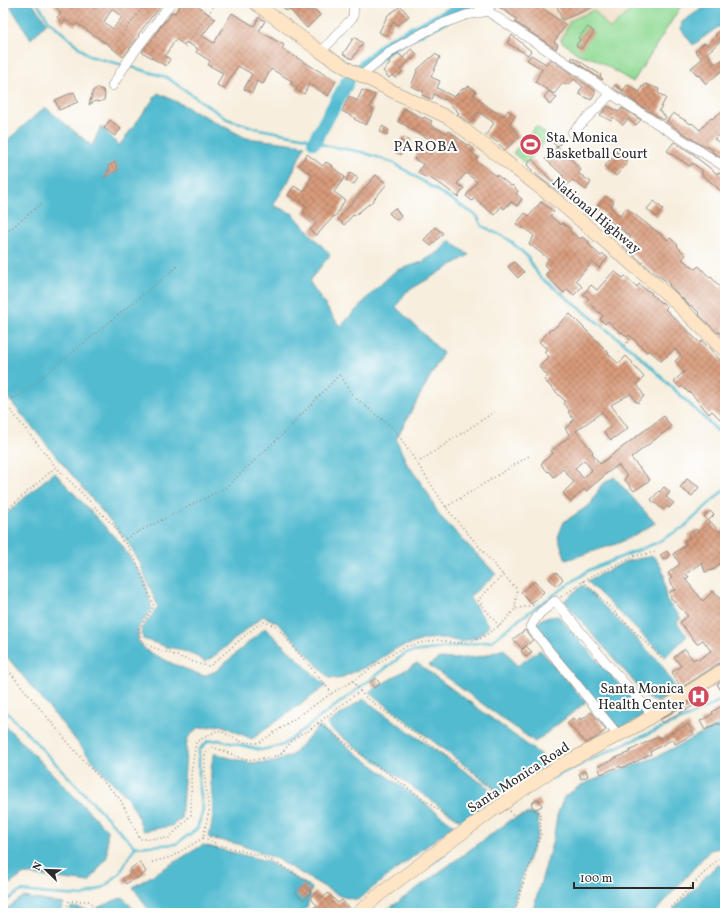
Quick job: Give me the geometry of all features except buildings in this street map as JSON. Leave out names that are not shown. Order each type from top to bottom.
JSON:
[{"type":"main road","name":"National Highway","points":[[255,3],[321,52],[350,70],[392,92],[449,118],[560,204],[669,296],[725,351]]},
{"type":"main road","name":"Santa Monica Road","points":[[358,913],[380,894],[507,800],[558,766],[638,725],[725,669]]},
{"type":"street","points":[[112,86],[129,59],[171,3]]},
{"type":"street","points":[[321,52],[353,17],[354,3]]},
{"type":"street","points":[[475,3],[725,167]]},
{"type":"street","points":[[361,76],[394,49],[425,32],[466,15],[489,11]]},
{"type":"street","points":[[572,133],[612,94]]},
{"type":"street","points":[[618,735],[530,627],[540,613],[555,601],[609,666],[653,715]]},
{"type":"lane","points":[[489,11],[496,3]]},
{"type":"path","points":[[93,8],[97,3]]},
{"type":"path","points":[[117,41],[146,3]]},
{"type":"path","points":[[185,47],[216,3]]},
{"type":"path","points":[[3,235],[41,204]]},
{"type":"path","points":[[179,265],[18,397],[3,401],[56,467],[116,529],[122,541],[126,544],[136,561],[154,606],[139,629],[141,640],[152,648],[202,665],[210,666],[255,627],[264,622],[276,626],[332,693]]},
{"type":"path","points":[[619,352],[630,339]]},
{"type":"path","points":[[3,664],[81,758],[120,799],[140,839],[169,838],[191,815],[192,774],[196,742],[218,730],[242,742],[259,743],[392,654],[404,648],[425,642],[438,640],[467,643],[482,638],[502,624],[515,609],[517,589],[503,575],[446,507],[396,430],[353,396],[340,374],[285,432],[225,488],[128,536],[122,541]]},
{"type":"path","points":[[417,463],[494,412]]},
{"type":"path","points":[[446,507],[529,456]]},
{"type":"path","points":[[3,513],[56,467]]},
{"type":"path","points":[[555,601],[589,577],[635,556],[657,552]]},
{"type":"path","points":[[499,626],[478,600],[503,575]]},
{"type":"path","points":[[583,581],[664,660]]},
{"type":"path","points":[[515,609],[533,605]]},
{"type":"path","points":[[353,681],[364,696],[507,800]]},
{"type":"path","points":[[152,862],[171,857],[203,838],[209,811],[205,780],[206,753],[213,746],[240,758],[254,760],[280,755],[292,741],[302,733],[307,732],[360,691]]},
{"type":"path","points":[[318,723],[467,830]]},
{"type":"path","points":[[511,813],[513,816],[528,810],[540,812],[541,834],[521,889],[515,913]]},
{"type":"path","points":[[203,838],[223,846],[251,853],[273,861],[310,883]]},
{"type":"path","points":[[665,913],[714,863],[725,855]]},
{"type":"path","points":[[64,913],[69,900],[90,901],[94,913]]},
{"type":"shaded area","points":[[503,3],[639,3],[610,29],[594,11],[570,21],[561,41],[522,14]]},
{"type":"green space","points":[[639,3],[683,3],[633,82],[595,59],[578,54],[561,41],[570,21],[594,10],[610,29]]},
{"type":"green space","name":"Sta. Monica Basketball Court","points":[[536,126],[549,137],[526,164],[513,153]]},
{"type":"water","points":[[8,3],[32,3],[47,23],[31,39]]},
{"type":"water","points":[[710,3],[725,3],[725,27],[718,27],[693,45],[681,29],[682,22]]},
{"type":"water","points":[[158,93],[246,138],[305,145],[288,182],[273,205],[293,214],[330,255],[309,281],[340,327],[395,271],[422,262],[440,251],[449,240],[469,255],[406,292],[396,307],[443,353],[396,439],[406,462],[426,490],[439,515],[496,574],[469,597],[489,626],[477,637],[461,642],[445,638],[426,639],[395,649],[372,664],[338,679],[329,678],[290,635],[276,622],[263,616],[205,662],[198,657],[178,649],[143,639],[141,629],[158,607],[139,561],[127,541],[3,392],[3,144],[45,107],[92,146],[101,126],[119,146]]},
{"type":"water","points":[[54,472],[121,544],[145,581],[152,609],[138,628],[138,641],[147,651],[173,664],[204,676],[216,671],[265,628],[326,686],[252,739],[221,725],[198,728],[187,739],[181,819],[171,826],[143,831],[136,812],[127,797],[102,772],[3,652],[3,517]]},
{"type":"water","points":[[614,477],[655,523],[619,543],[566,560],[558,537],[564,522],[591,504],[601,485]]},
{"type":"water","points":[[653,556],[659,563],[664,574],[666,600],[681,618],[677,623],[687,636],[665,657],[587,581],[627,561]]},
{"type":"water","points":[[583,585],[661,664],[677,691],[658,702],[650,700],[564,601]]},
{"type":"water","points":[[558,616],[645,715],[622,728],[616,725],[532,627],[544,618]]},
{"type":"water","points":[[504,649],[517,666],[540,650],[586,702],[535,742],[429,665],[440,658],[455,659],[483,656]]},
{"type":"water","points":[[417,663],[553,764],[502,794],[369,692]]},
{"type":"water","points":[[363,699],[500,796],[462,822],[332,730],[327,724]]},
{"type":"water","points":[[725,722],[725,847],[710,850],[654,913],[532,913],[553,840],[557,816],[564,797],[583,784],[656,757]]},
{"type":"water","points":[[3,723],[107,830],[107,857],[89,882],[24,874],[3,889]]},
{"type":"water","points":[[319,726],[454,825],[357,900],[340,896],[275,858],[238,844],[209,838],[213,819],[211,767],[215,753],[251,763],[275,762],[292,755]]},
{"type":"water","points":[[529,813],[538,816],[538,833],[511,913],[383,913],[511,820]]},
{"type":"water","points":[[203,845],[267,861],[312,888],[307,907],[302,913],[151,913],[133,887]]},
{"type":"water","points":[[717,865],[725,866],[725,913],[670,913]]},
{"type":"water","points":[[23,897],[64,904],[59,913],[3,913],[3,911]]},
{"type":"water","points":[[123,897],[137,913],[99,913],[97,908]]},
{"type":"water","points":[[71,907],[90,910],[91,913],[69,913]]},
{"type":"waterway","points":[[37,3],[49,21],[89,56],[123,65]]},
{"type":"waterway","points":[[362,68],[389,45],[473,3]]},
{"type":"waterway","points":[[128,66],[166,77],[227,119],[259,129],[307,138],[314,142],[329,146],[362,152],[394,163],[477,216],[482,226],[508,239],[527,256],[539,276],[634,351],[725,438]]},
{"type":"waterway","points":[[314,142],[348,81]]},
{"type":"waterway","points":[[3,708],[135,847],[176,844],[197,829],[203,810],[199,782],[199,750],[208,741],[218,740],[261,750],[283,745],[406,653],[492,641],[521,618],[589,570],[656,543],[684,527],[725,489]]},
{"type":"waterway","points":[[551,779],[622,745],[688,717],[725,698]]},
{"type":"waterway","points":[[3,903],[21,891],[83,896],[104,887],[120,873],[135,847]]},
{"type":"waterway","points":[[426,868],[447,852]]},
{"type":"place","name":"Sta. Monica Basketball Court","points":[[531,145]]},
{"type":"place","name":"Santa Monica Health Center","points":[[699,696]]},
{"type":"district","name":"PAROBA","points":[[426,146]]}]
